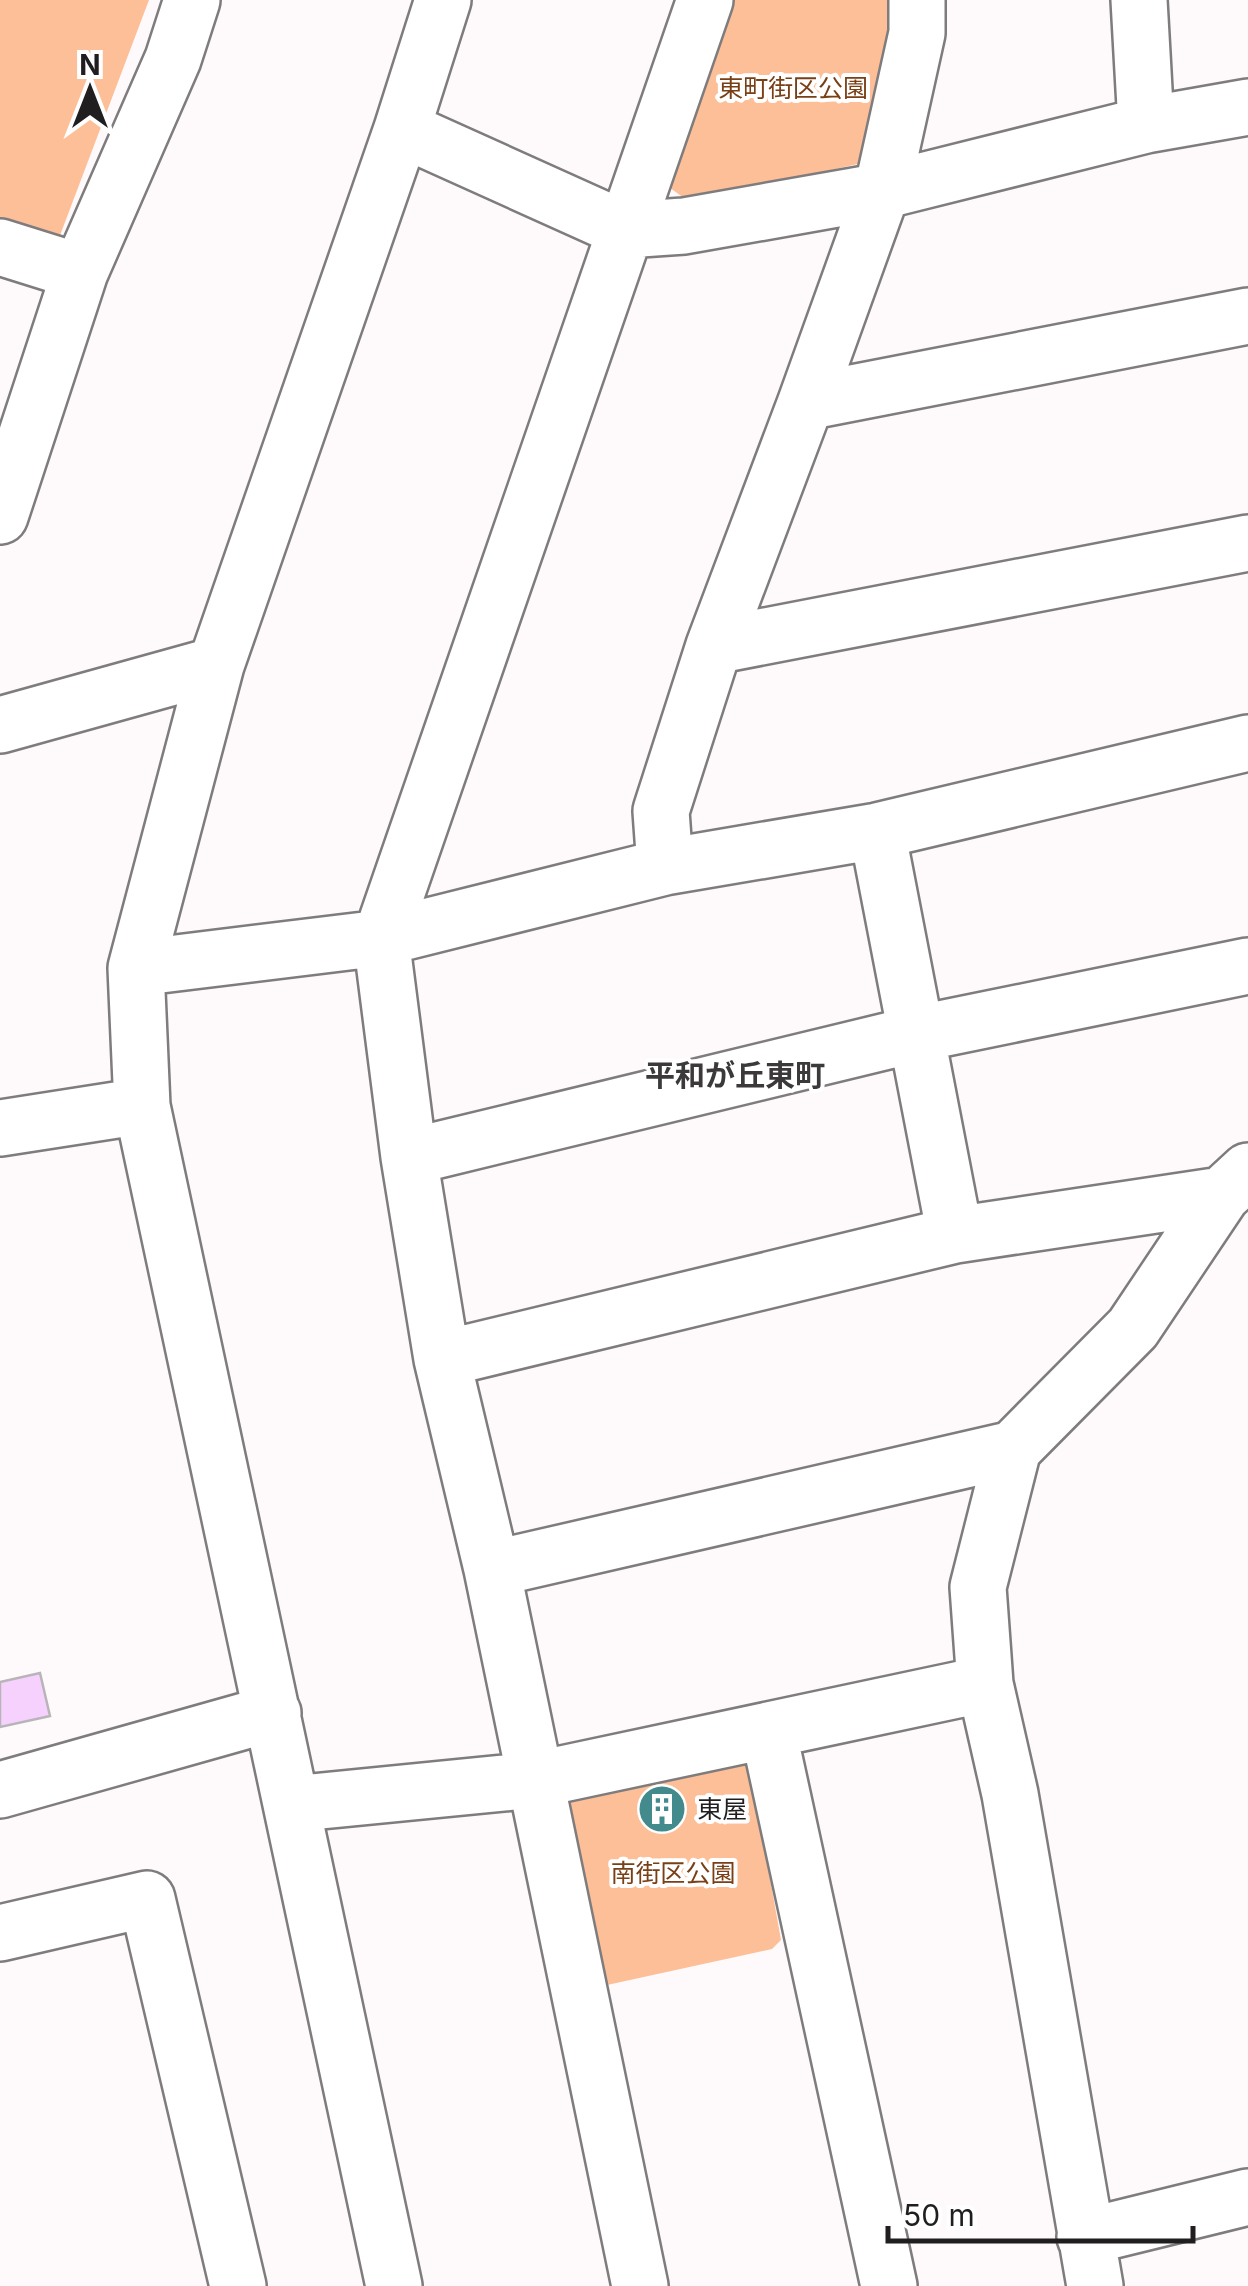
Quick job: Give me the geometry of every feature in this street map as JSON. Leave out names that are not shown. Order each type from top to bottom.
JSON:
[{"type":"street","points":[[0,516],[80,272],[173,59],[192,0]]},
{"type":"street","points":[[394,2286],[142,1106],[136,968],[216,665],[443,0]]},
{"type":"street","points":[[640,2286],[492,1569],[442,1359],[409,1157],[381,938],[705,0]]},
{"type":"street","points":[[665,867],[661,811],[714,646],[882,190],[917,33],[917,0]]},
{"type":"street","points":[[1140,0],[1146,125]]},
{"type":"street","points":[[402,129],[626,230],[684,226],[882,190],[1146,125],[1248,108]]},
{"type":"street","points":[[0,247],[80,272]]},
{"type":"street","points":[[806,402],[1248,316]]},
{"type":"street","points":[[714,646],[1248,542]]},
{"type":"street","points":[[0,725],[216,665]]},
{"type":"street","points":[[136,968],[381,938],[665,867],[877,830],[1248,743]]},
{"type":"street","points":[[877,830],[954,1235]]},
{"type":"street","points":[[409,1157],[916,1034],[1248,966]]},
{"type":"street","points":[[0,1128],[142,1106]]},
{"type":"street","points":[[442,1359],[954,1235],[1235,1183]]},
{"type":"street","points":[[1235,1183],[1133,1328],[1012,1449],[978,1586],[985,1684],[1010,1794],[1090,2261],[1248,2197]]},
{"type":"street","points":[[492,1569],[1012,1449]]},
{"type":"street","points":[[291,1804],[534,1780],[985,1684]]},
{"type":"street","points":[[0,1790],[273,1713]]},
{"type":"street","points":[[768,1730],[889,2286]]},
{"type":"street","points":[[0,1933],[147,1900],[238,2286]]},
{"type":"green space","points":[[0,0],[149,0],[59,238],[0,219]]},
{"type":"green space","name":"東町街区公園","points":[[726,0],[895,0],[867,162],[688,201],[666,185]]},
{"type":"green space","name":"南街区公園","points":[[749,1761],[781,1940],[772,1949],[607,1985],[599,1976],[564,1806],[571,1792]]},
{"type":"building","points":[[40,1673],[50,1716],[0,1727],[0,1682]]},
{"type":"building","name":"東屋","points":[[681,1797],[684,1818],[642,1821],[641,1800]]},
{"type":"place","name":"東屋","points":[[662,1809]]},
{"type":"district","name":"平和が丘東町","points":[[735,1076]]}]
